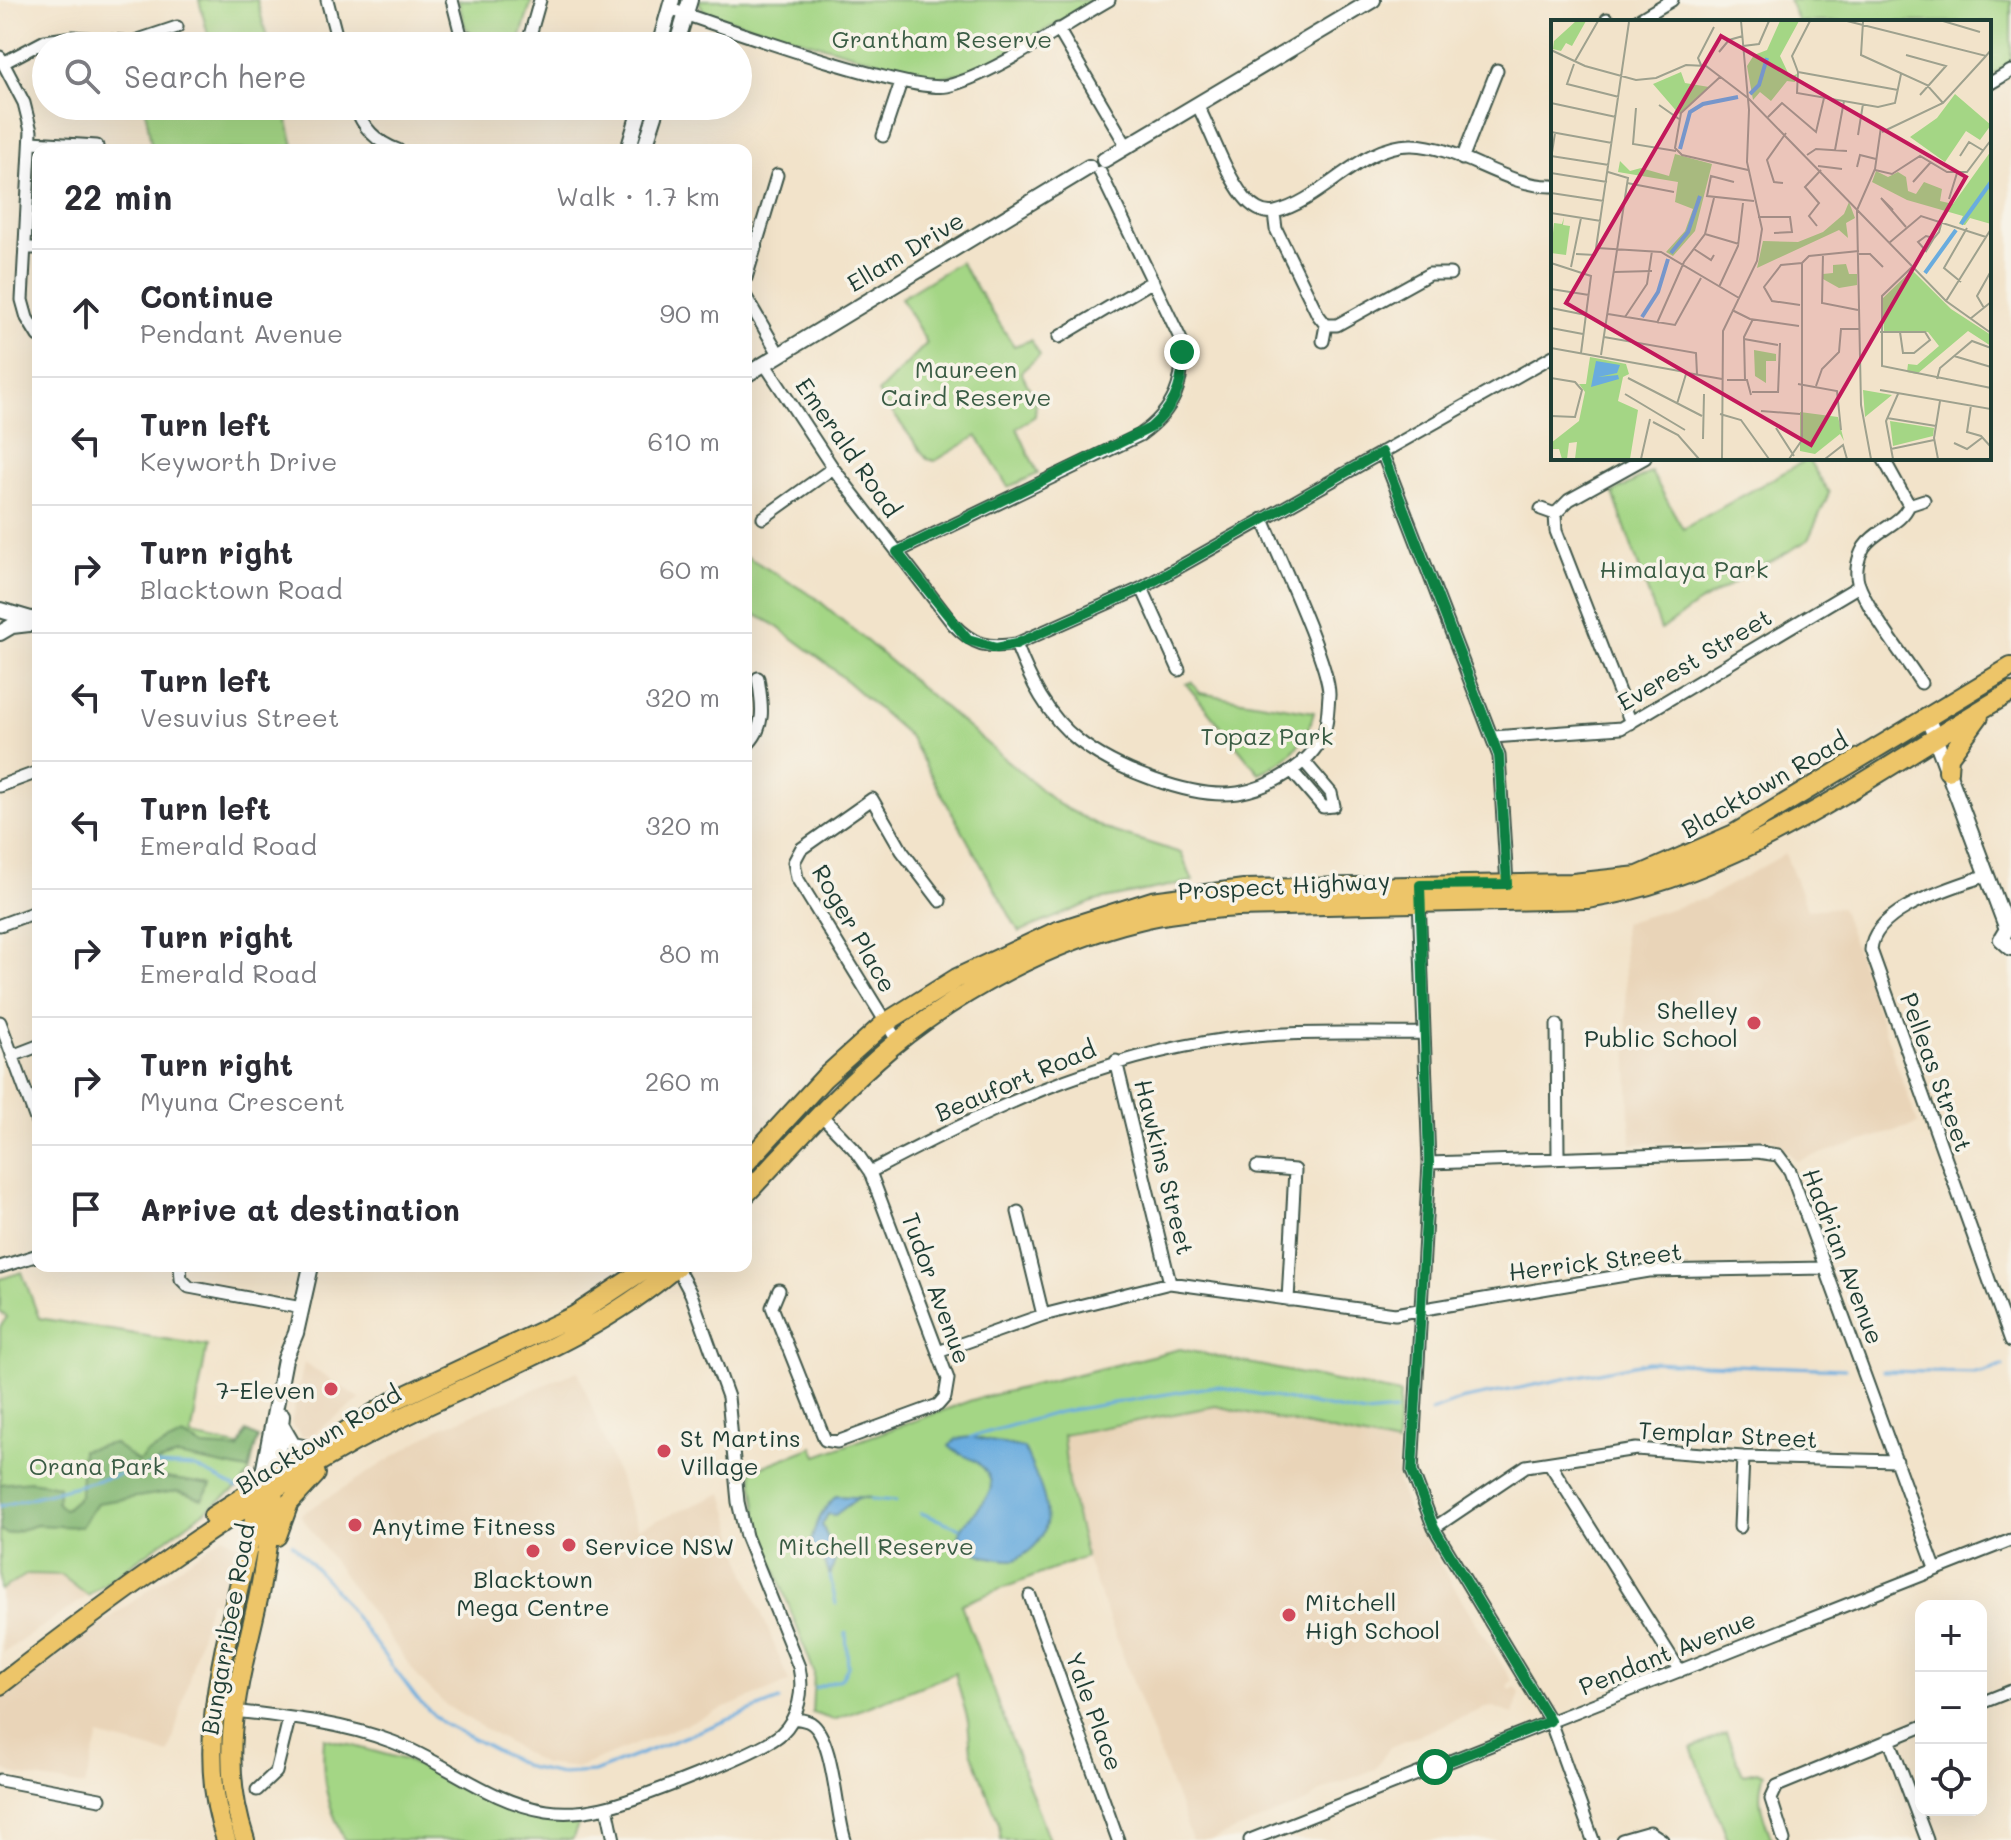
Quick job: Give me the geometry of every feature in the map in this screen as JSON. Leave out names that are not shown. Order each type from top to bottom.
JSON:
[{"type":"main road","name":"Blacktown Road","points":[[752,1156],[824,1078],[885,1023],[985,963],[1057,931],[1122,908],[1244,889],[1420,894],[1507,884],[1607,881],[1656,870],[1734,834],[2011,667]]},
{"type":"main road","name":"Prospect Highway","points":[[752,1188],[821,1115],[898,1042],[959,998],[1047,953],[1137,920],[1236,907],[1420,894],[1587,899],[1637,891],[1699,870],[1760,841],[2011,692]]},
{"type":"main road","points":[[1948,771],[1949,757],[1954,747],[1985,707]]},
{"type":"main road","name":"Blacktown Road","points":[[0,1685],[198,1542],[314,1449],[420,1387],[574,1316],[641,1272]]},
{"type":"main road","name":"Blacktown Road","points":[[0,1669],[267,1487],[438,1398],[567,1341],[613,1316],[669,1272]]},
{"type":"main road","points":[[259,1595],[289,1503],[302,1486],[355,1442]]},
{"type":"main road","name":"Bungarribee Road","points":[[226,1840],[213,1784],[212,1736],[216,1695],[267,1487]]},
{"type":"main road","name":"Bungarribee Road","points":[[245,1840],[229,1754],[233,1711],[259,1595],[267,1487]]},
{"type":"main road","points":[[198,1542],[226,1528],[236,1530],[246,1545],[246,1568]]},
{"type":"street","points":[[327,0],[335,32]]},
{"type":"street","points":[[452,0],[460,32]]},
{"type":"street","points":[[531,32],[540,0]]},
{"type":"street","points":[[663,32],[671,5],[688,7],[901,82],[943,87],[971,79],[1109,0]]},
{"type":"street","name":"Ellam Drive","points":[[752,371],[1373,0]]},
{"type":"street","points":[[1638,20],[1672,0]]},
{"type":"street","points":[[680,32],[688,7]]},
{"type":"street","points":[[162,32],[177,27]]},
{"type":"street","points":[[1058,29],[1126,145]]},
{"type":"street","points":[[32,47],[2,60],[27,112],[32,142],[32,248],[22,300],[32,326]]},
{"type":"street","points":[[1462,159],[1497,70]]},
{"type":"street","points":[[1991,83],[2011,71]]},
{"type":"street","points":[[883,136],[901,82]]},
{"type":"street","points":[[1197,104],[1242,195],[1263,212],[1274,213],[1400,146],[1431,148],[1531,184],[1551,186]]},
{"type":"street","points":[[361,120],[365,128],[382,144]]},
{"type":"street","points":[[630,144],[637,120]]},
{"type":"street","points":[[646,144],[654,120]]},
{"type":"street","points":[[32,142],[64,144]]},
{"type":"street","points":[[897,552],[1120,446],[1162,418],[1176,398],[1183,363],[1181,340],[1098,166]]},
{"type":"street","points":[[752,258],[777,175]]},
{"type":"street","points":[[1274,213],[1276,229],[1318,315],[1326,325],[1323,341]]},
{"type":"street","points":[[1326,325],[1337,325],[1429,274],[1450,274]]},
{"type":"street","points":[[1059,337],[1153,281]]},
{"type":"street","points":[[752,307],[779,354]]},
{"type":"street","name":"Emerald Road","points":[[764,363],[833,468],[968,640],[996,648],[1016,644],[1142,588],[1551,357]]},
{"type":"street","points":[[1382,452],[1493,737],[1501,775],[1507,884]]},
{"type":"street","points":[[1631,723],[1556,531],[1555,514],[1569,500],[1641,460]]},
{"type":"street","points":[[1884,460],[1909,505]]},
{"type":"street","points":[[763,518],[833,468]]},
{"type":"street","points":[[1921,683],[1859,586],[1856,573],[1863,548],[1901,518],[1909,505],[1924,500]]},
{"type":"street","points":[[1541,509],[1555,514]]},
{"type":"street","points":[[1016,644],[1050,713],[1077,739],[1117,763],[1166,783],[1202,792],[1237,793],[1292,771],[1324,733],[1329,692],[1263,519]]},
{"type":"street","name":"Everest Street","points":[[1493,737],[1602,732],[1631,723],[1859,586]]},
{"type":"street","points":[[1142,588],[1179,670]]},
{"type":"street","points":[[0,610],[32,620]]},
{"type":"street","points":[[0,633],[12,626],[32,623]]},
{"type":"street","points":[[752,740],[759,734],[762,709],[758,678]]},
{"type":"street","points":[[1927,716],[1984,876],[2009,929],[2001,939],[2011,948]]},
{"type":"street","points":[[1292,771],[1323,807],[1334,806],[1331,793],[1303,760]]},
{"type":"street","points":[[0,786],[32,774]]},
{"type":"street","name":"Roger Place","points":[[898,1042],[797,878],[796,856],[872,799],[902,851],[940,901]]},
{"type":"street","name":"Pelleas Street","points":[[1984,876],[1923,898],[1890,919],[1879,927],[1871,950],[2011,1341]]},
{"type":"street","points":[[1420,894],[1429,1163],[1412,1471],[1434,1528],[1550,1721],[1593,1840]]},
{"type":"street","points":[[0,925],[32,913]]},
{"type":"street","points":[[0,1022],[32,1109]]},
{"type":"street","points":[[1557,1025],[1558,1157]]},
{"type":"street","name":"Beaufort Road","points":[[870,1172],[953,1128],[1042,1087],[1116,1061],[1232,1038],[1424,1033]]},
{"type":"street","points":[[12,1056],[32,1048]]},
{"type":"street","name":"Hawkins Street","points":[[1116,1061],[1170,1283]]},
{"type":"street","name":"Tudor Avenue","points":[[779,1290],[772,1307],[825,1440],[837,1442],[938,1405],[945,1397],[948,1379],[870,1172],[854,1149],[821,1115]]},
{"type":"street","name":"Hadrian Avenue","points":[[1429,1163],[1757,1152],[1778,1155],[1790,1171],[1935,1568]]},
{"type":"street","points":[[1257,1167],[1295,1170],[1288,1300]]},
{"type":"street","points":[[1018,1212],[1043,1315]]},
{"type":"street","points":[[0,1267],[32,1257]]},
{"type":"street","name":"Herrick Street","points":[[1170,1283],[1395,1314],[1649,1271],[1825,1268]]},
{"type":"street","points":[[179,1272],[178,1283],[194,1288],[302,1308]]},
{"type":"street","points":[[267,1487],[310,1272]]},
{"type":"street","points":[[233,1711],[360,1730],[395,1743],[526,1807],[561,1812],[607,1807],[768,1744],[793,1718],[801,1688],[799,1667],[746,1536],[738,1502],[728,1397],[680,1272]]},
{"type":"street","points":[[938,1352],[1043,1315],[1170,1283]]},
{"type":"street","points":[[267,1487],[285,1359],[296,1333]]},
{"type":"street","points":[[281,1426],[293,1445],[314,1449]]},
{"type":"street","name":"Templar Street","points":[[1434,1528],[1526,1466],[1636,1449],[1743,1457],[1897,1461]]},
{"type":"street","points":[[1740,1527],[1743,1457]]},
{"type":"street","points":[[1550,1464],[1680,1671]]},
{"type":"street","name":"Pendant Avenue","points":[[1250,1840],[2011,1540]]},
{"type":"street","name":"Yale Place","points":[[1030,1596],[1118,1840]]},
{"type":"street","points":[[1987,1701],[2010,1694]]},
{"type":"street","points":[[793,1718],[811,1722],[820,1733],[831,1766],[845,1840]]},
{"type":"street","points":[[257,1790],[276,1772],[289,1719]]},
{"type":"street","points":[[1784,1840],[1771,1799],[1777,1786],[1915,1729]]},
{"type":"street","points":[[1889,1739],[1927,1840]]},
{"type":"street","points":[[0,1780],[100,1799]]},
{"type":"street","points":[[607,1807],[614,1840]]},
{"type":"street","points":[[1622,1840],[1650,1832],[1662,1840]]},
{"type":"shaded area","name":"Shelley Public School","points":[[1785,854],[1808,910],[1841,907],[1918,1124],[1797,1161],[1773,1139],[1631,1144],[1623,923],[1707,898]]},
{"type":"shaded area","name":"7-Eleven","points":[[304,1363],[361,1399],[311,1435],[302,1436],[291,1424]]},
{"type":"shaded area","name":"Blacktown Mega Centre","points":[[578,1371],[638,1528],[723,1493],[746,1574],[789,1682],[577,1768],[543,1764],[447,1706],[421,1681],[300,1515],[438,1429]]},
{"type":"shaded area","name":"Mitchell High School","points":[[1216,1406],[1397,1445],[1398,1482],[1410,1515],[1512,1681],[1507,1685],[1510,1690],[1516,1687],[1520,1693],[1513,1715],[1494,1707],[1485,1708],[1390,1747],[1375,1769],[1321,1791],[1309,1801],[1211,1840],[1192,1840],[1086,1557],[1068,1483],[1063,1435]]},
{"type":"shaded area","points":[[223,1536],[238,1545],[224,1605],[210,1600],[169,1754],[99,1736],[85,1786],[11,1774],[0,1766],[0,1698]]},
{"type":"shaded area","points":[[28,1574],[61,1575],[88,1596],[3,1653],[0,1592]]},
{"type":"green space","points":[[199,0],[257,0],[265,32],[207,32]]},
{"type":"green space","points":[[458,0],[532,0],[522,32],[470,32],[465,27]]},
{"type":"green space","name":"Grantham Reserve","points":[[698,0],[1097,0],[980,69],[937,78],[710,14],[703,10]]},
{"type":"green space","points":[[1789,0],[2011,0],[2011,64],[1991,76],[1991,20],[1797,20]]},
{"type":"green space","points":[[147,120],[288,120],[294,144],[151,144]]},
{"type":"green space","name":"Maureen Caird Reserve","points":[[960,262],[1014,346],[1031,340],[1040,355],[1021,372],[1036,402],[1035,416],[1017,428],[1038,474],[1008,487],[977,436],[935,461],[927,459],[878,393],[927,343],[901,298]]},
{"type":"green space","name":"Himalaya Park","points":[[1806,460],[1829,493],[1808,540],[1696,605],[1661,630],[1613,493],[1651,472],[1683,529]]},
{"type":"green space","points":[[752,560],[816,598],[1058,804],[1105,829],[1181,853],[1193,881],[1095,901],[1019,932],[909,736],[826,663],[772,623],[752,613]]},
{"type":"green space","name":"Topaz Park","points":[[1191,682],[1200,693],[1314,712],[1311,723],[1301,742],[1287,757],[1259,773],[1186,684]]},
{"type":"green space","name":"Orana Park","points":[[22,1272],[39,1318],[207,1346],[191,1437],[254,1449],[250,1471],[241,1485],[88,1596],[61,1575],[28,1574],[0,1590],[0,1327],[7,1317],[0,1312],[0,1279]]},
{"type":"green space","name":"Mitchell Reserve","points":[[1180,1349],[1400,1394],[1397,1445],[1216,1406],[1063,1435],[1068,1483],[1086,1557],[961,1604],[1049,1840],[1001,1840],[999,1824],[971,1751],[968,1721],[955,1673],[834,1720],[812,1713],[814,1672],[759,1527],[751,1471],[813,1447],[817,1456],[972,1400]]},
{"type":"green space","points":[[246,1432],[258,1438],[248,1470],[178,1456],[157,1462],[154,1476],[211,1485],[202,1499],[177,1491],[97,1503],[81,1527],[37,1525],[7,1534],[0,1530],[0,1484],[31,1481],[59,1486],[57,1502],[64,1510],[80,1496],[82,1450],[113,1443],[139,1462],[145,1454],[183,1436],[203,1447],[239,1449]]},
{"type":"green space","points":[[1726,1733],[1743,1774],[1757,1771],[1764,1774],[1760,1800],[1772,1840],[1728,1840],[1692,1748]]},
{"type":"green space","points":[[324,1738],[406,1760],[509,1812],[579,1822],[572,1840],[345,1840],[326,1790]]},
{"type":"water","points":[[971,1437],[1024,1448],[1043,1494],[1046,1523],[1042,1537],[1032,1549],[1015,1560],[983,1555],[969,1548],[958,1537],[989,1494],[991,1485],[980,1465],[949,1446],[956,1439]]},
{"type":"water","points":[[836,1496],[871,1498],[858,1498],[835,1515],[828,1514],[822,1525],[836,1557],[830,1576],[825,1563],[812,1553],[811,1546],[817,1523]]},
{"type":"waterway","points":[[1431,1411],[1460,1400],[1648,1362],[1845,1369]]},
{"type":"waterway","points":[[1883,1371],[1981,1373],[2003,1366]]},
{"type":"waterway","points":[[971,1437],[1059,1412],[1215,1386],[1365,1414],[1395,1411]]},
{"type":"waterway","points":[[0,1506],[156,1465],[195,1467],[237,1488]]},
{"type":"waterway","points":[[871,1499],[896,1501]]},
{"type":"waterway","points":[[921,1513],[960,1528]]},
{"type":"waterway","points":[[292,1543],[331,1585],[417,1699],[441,1722],[527,1767],[561,1774],[594,1772],[779,1700]]},
{"type":"waterway","points":[[830,1576],[836,1604]]},
{"type":"waterway","points":[[815,1688],[841,1679],[848,1667],[846,1633]]},
{"type":"place","name":"Shelley Public School","points":[[1754,1023]]},
{"type":"place","name":"7-Eleven","points":[[331,1389]]},
{"type":"place","name":"St Martins Village","points":[[664,1451]]},
{"type":"place","name":"Anytime Fitness","points":[[355,1525]]},
{"type":"place","name":"Service NSW","points":[[569,1545]]},
{"type":"place","name":"Blacktown Mega Centre","points":[[533,1551]]},
{"type":"place","name":"Mitchell High School","points":[[1289,1615]]},
{"type":"route","points":[[1182,352],[1182,378],[1176,398],[1162,418],[1150,428],[1120,446],[897,552],[968,640],[996,648],[1016,644],[1142,588],[1382,452],[1499,756],[1507,884],[1420,885],[1429,1163],[1412,1471],[1425,1512],[1550,1721],[1435,1767]]}]
